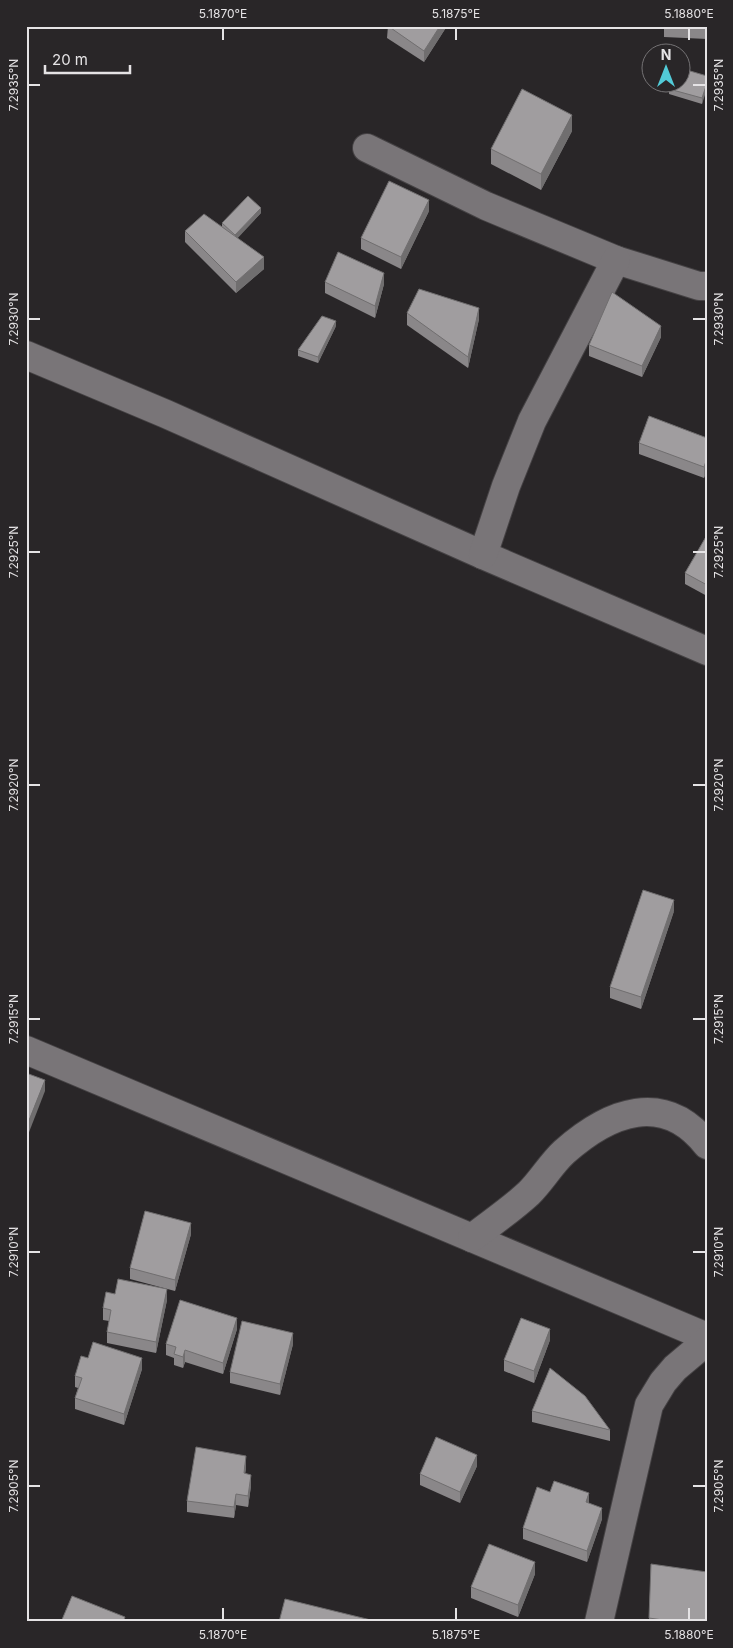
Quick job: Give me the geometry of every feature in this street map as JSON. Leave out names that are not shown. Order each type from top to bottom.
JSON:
[{"type":"street","points":[[367,148],[486,206],[616,260],[699,286],[707,286]]},
{"type":"street","points":[[483,555],[506,486],[532,421],[616,260]]},
{"type":"street","points":[[26,355],[166,414],[483,555],[707,651]]},
{"type":"street","points":[[26,1050],[707,1337]]},
{"type":"street","points":[[472,1238],[528,1194],[564,1153],[590,1132],[624,1115],[648,1112],[665,1114],[686,1124],[707,1145]]},
{"type":"street","points":[[599,1622],[650,1405],[662,1382],[675,1368],[707,1341]]},
{"type":"building","points":[[388,26],[440,26],[424,51]]},
{"type":"building","points":[[677,26],[707,26],[707,28]]},
{"type":"building","points":[[690,71],[707,76],[707,83],[702,98],[680,92],[690,92]]},
{"type":"building","points":[[522,89],[572,115],[541,174],[491,149]]},
{"type":"building","points":[[389,181],[429,200],[401,257],[361,238]]},
{"type":"building","points":[[248,196],[261,208],[235,235],[222,223]]},
{"type":"building","points":[[204,214],[264,257],[236,282],[185,231]]},
{"type":"building","points":[[338,252],[384,273],[375,306],[325,282]]},
{"type":"building","points":[[419,289],[479,308],[468,357],[407,313]]},
{"type":"building","points":[[612,292],[661,326],[642,366],[589,345]]},
{"type":"building","points":[[322,316],[336,321],[318,357],[298,350]]},
{"type":"building","points":[[649,416],[707,438],[707,458],[704,467],[639,443]]},
{"type":"building","points":[[707,535],[707,585],[685,573]]},
{"type":"building","points":[[643,890],[674,900],[641,997],[610,987]]},
{"type":"building","points":[[26,1073],[45,1080],[26,1128]]},
{"type":"building","points":[[145,1211],[191,1223],[175,1280],[130,1268]]},
{"type":"building","points":[[118,1279],[167,1289],[156,1342],[107,1332],[111,1310],[103,1308],[106,1292],[115,1294]]},
{"type":"building","points":[[180,1300],[237,1318],[223,1363],[185,1350],[183,1357],[174,1354],[176,1347],[166,1344]]},
{"type":"building","points":[[521,1318],[550,1329],[534,1371],[504,1360]]},
{"type":"building","points":[[242,1321],[293,1333],[280,1384],[230,1372]]},
{"type":"building","points":[[93,1342],[142,1358],[124,1414],[75,1398],[82,1378],[75,1376],[81,1356],[88,1358]]},
{"type":"building","points":[[550,1368],[585,1396],[610,1430],[532,1411]]},
{"type":"building","points":[[436,1437],[477,1455],[460,1492],[420,1474]]},
{"type":"building","points":[[196,1447],[246,1456],[244,1473],[251,1475],[248,1496],[236,1494],[234,1507],[187,1501]]},
{"type":"building","points":[[554,1481],[589,1493],[586,1502],[602,1508],[587,1551],[523,1528],[537,1487],[550,1492]]},
{"type":"building","points":[[489,1544],[535,1562],[518,1605],[471,1587]]},
{"type":"building","points":[[651,1564],[707,1572],[707,1622],[677,1622],[649,1618]]},
{"type":"building","points":[[72,1596],[125,1617],[123,1622],[61,1622]]},
{"type":"building","points":[[285,1599],[379,1622],[279,1622]]}]
